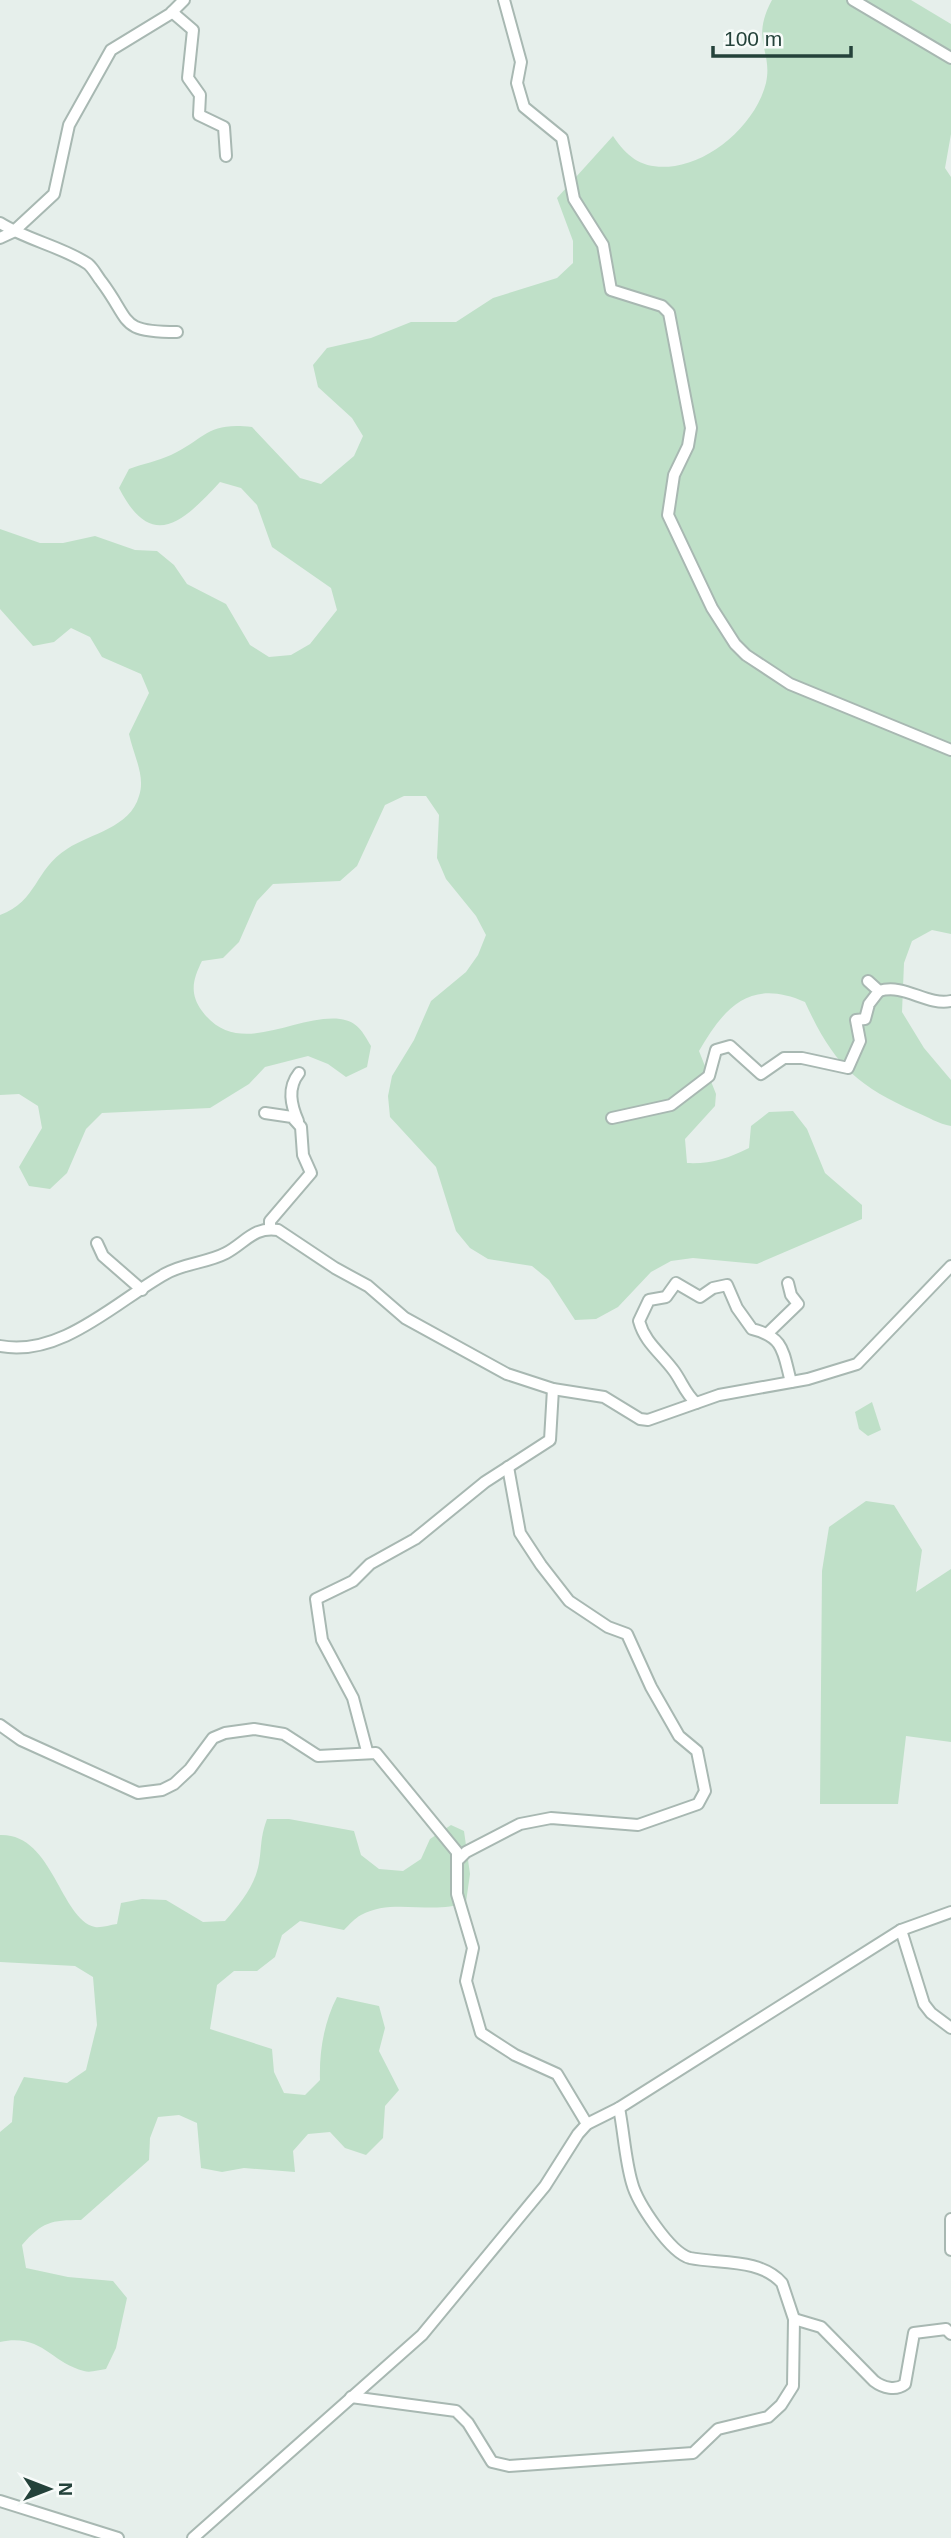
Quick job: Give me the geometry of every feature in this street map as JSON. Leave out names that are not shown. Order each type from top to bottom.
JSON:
[{"type":"street","points":[[0,238],[13,232],[54,194],[69,125],[111,50],[172,12],[184,0]]},
{"type":"street","points":[[504,0],[521,62],[517,83],[524,107],[562,138],[574,199],[603,245],[611,290],[662,306],[669,313],[691,429],[688,446],[674,475],[668,515],[725,630],[746,656],[790,684],[951,750]]},
{"type":"street","points":[[853,0],[951,58]]},
{"type":"street","points":[[172,12],[193,30],[188,78],[200,95],[200,115],[224,127],[226,156]]},
{"type":"street","points":[[0,223],[13,232],[89,265],[115,299],[121,316],[132,328],[147,332],[177,332]]},
{"type":"street","points":[[868,981],[878,991],[903,990],[940,1003],[951,1000]]},
{"type":"street","points":[[612,1118],[671,1105],[709,1076],[716,1050],[730,1046],[761,1074],[784,1058],[802,1058],[848,1068],[860,1041],[856,1020],[865,1019],[869,1004],[878,991]]},
{"type":"street","points":[[270,1228],[270,1220],[311,1173],[303,1155],[301,1127],[292,1106],[291,1090],[299,1073]]},
{"type":"street","points":[[265,1113],[292,1117],[301,1127]]},
{"type":"street","points":[[0,1346],[38,1343],[73,1332],[107,1315],[174,1269],[228,1252],[257,1231],[270,1228],[278,1230],[334,1268],[368,1286],[405,1318],[437,1338],[507,1374],[552,1389],[604,1396],[644,1420],[719,1395],[791,1382],[860,1362],[951,1266]]},
{"type":"street","points":[[97,1243],[103,1256],[142,1290]]},
{"type":"street","points":[[695,1403],[683,1391],[675,1373],[643,1336],[639,1321],[649,1300],[666,1297],[676,1283],[700,1297],[713,1288],[727,1285],[737,1308],[752,1329],[768,1333],[782,1346],[791,1382]]},
{"type":"street","points":[[768,1333],[798,1304],[791,1296],[788,1283]]},
{"type":"street","points":[[367,1751],[353,1698],[322,1640],[316,1599],[353,1581],[370,1564],[415,1539],[458,1502],[551,1439],[552,1389]]},
{"type":"street","points":[[459,1859],[466,1852],[520,1824],[551,1818],[638,1825],[698,1804],[705,1791],[697,1751],[679,1735],[650,1687],[628,1634],[608,1627],[569,1601],[520,1533],[508,1467]]},
{"type":"street","points":[[0,1725],[21,1740],[138,1793],[162,1790],[174,1784],[190,1769],[213,1738],[225,1733],[254,1729],[284,1734],[318,1756],[367,1751],[376,1753],[457,1852],[457,1894],[473,1948],[466,1981],[478,2029],[515,2055],[557,2074],[571,2092],[587,2124]]},
{"type":"street","points":[[193,2538],[422,2335],[545,2186],[587,2124],[619,2108],[901,1930],[951,1912]]},
{"type":"street","points":[[901,1930],[924,2004],[951,2028]]},
{"type":"street","points":[[351,2397],[456,2411],[468,2423],[492,2462],[501,2466],[693,2453],[718,2429],[754,2423],[768,2417],[780,2405],[793,2386],[794,2319],[787,2293],[779,2279],[731,2261],[687,2257],[663,2234],[632,2183],[619,2108]]},
{"type":"street","points":[[951,2219],[951,2250]]},
{"type":"street","points":[[794,2319],[821,2327],[879,2385],[898,2388],[905,2385],[914,2333],[949,2332],[951,2316]]},
{"type":"street","points":[[0,2501],[118,2538]]},
{"type":"green space","points":[[772,0],[911,0],[951,24],[951,134],[945,168],[951,177],[951,934],[932,930],[912,941],[904,963],[902,1012],[924,1048],[951,1080],[951,1126],[895,1102],[848,1070],[826,1041],[805,1002],[786,995],[769,993],[742,1001],[719,1021],[699,1051],[716,1094],[715,1106],[685,1139],[687,1163],[719,1160],[749,1148],[751,1126],[769,1112],[793,1111],[807,1129],[825,1173],[862,1205],[862,1219],[757,1264],[693,1258],[671,1261],[651,1272],[618,1307],[596,1319],[575,1320],[549,1280],[532,1266],[488,1259],[470,1248],[456,1231],[436,1167],[390,1117],[388,1096],[392,1076],[414,1040],[431,1001],[466,972],[478,955],[486,935],[476,916],[446,879],[437,858],[439,815],[426,796],[404,796],[385,805],[357,866],[340,881],[273,884],[257,901],[239,942],[223,958],[202,961],[194,986],[195,998],[202,1011],[216,1025],[232,1032],[268,1032],[323,1019],[351,1022],[371,1046],[367,1067],[346,1077],[328,1064],[308,1056],[265,1067],[249,1084],[210,1108],[102,1113],[86,1129],[67,1173],[50,1189],[29,1186],[19,1167],[42,1128],[38,1106],[19,1094],[0,1095],[0,915],[22,902],[56,857],[77,843],[119,823],[134,807],[141,781],[129,734],[149,693],[141,674],[102,657],[90,637],[71,628],[54,642],[33,646],[0,609],[0,529],[40,543],[63,543],[95,536],[135,550],[157,551],[174,565],[187,584],[226,604],[250,645],[269,657],[291,655],[310,644],[337,610],[331,588],[272,547],[257,505],[241,488],[220,482],[194,509],[181,518],[168,524],[156,525],[144,520],[131,508],[119,488],[129,469],[171,455],[216,429],[252,427],[300,478],[321,484],[354,456],[363,436],[352,418],[318,387],[313,365],[327,348],[371,338],[411,322],[456,322],[493,298],[557,278],[573,263],[573,241],[557,198],[613,136],[625,151],[639,162],[664,167],[704,156],[718,148],[743,125],[761,98],[766,83],[767,62],[762,36]]},
{"type":"green space","points":[[872,1402],[881,1430],[868,1436],[859,1429],[855,1412]]},
{"type":"green space","points":[[866,1501],[894,1505],[922,1550],[916,1592],[951,1569],[951,1742],[906,1736],[898,1804],[820,1804],[822,1571],[829,1527]]},
{"type":"green space","points":[[267,1819],[289,1819],[354,1831],[361,1855],[379,1869],[403,1871],[421,1859],[430,1839],[451,1825],[464,1831],[470,1874],[466,1902],[441,1907],[386,1907],[359,1916],[344,1930],[300,1921],[282,1935],[275,1957],[257,1971],[234,1971],[217,1985],[210,2029],[272,2049],[274,2072],[284,2093],[305,2095],[320,2080],[323,2037],[337,1997],[379,2006],[385,2028],[379,2051],[399,2090],[385,2106],[383,2138],[366,2155],[345,2148],[330,2132],[308,2134],[293,2151],[295,2172],[244,2168],[222,2172],[201,2168],[197,2123],[179,2115],[158,2117],[150,2138],[149,2160],[81,2220],[48,2224],[35,2231],[22,2245],[26,2268],[68,2277],[113,2281],[127,2298],[116,2348],[106,2369],[84,2371],[36,2345],[14,2340],[0,2342],[0,2132],[12,2122],[14,2097],[24,2077],[67,2083],[86,2070],[97,2025],[93,1977],[75,1966],[0,1962],[0,1835],[18,1838],[32,1847],[44,1861],[73,1909],[83,1921],[95,1927],[117,1924],[121,1903],[142,1899],[166,1900],[203,1922],[225,1921],[254,1879]]}]
